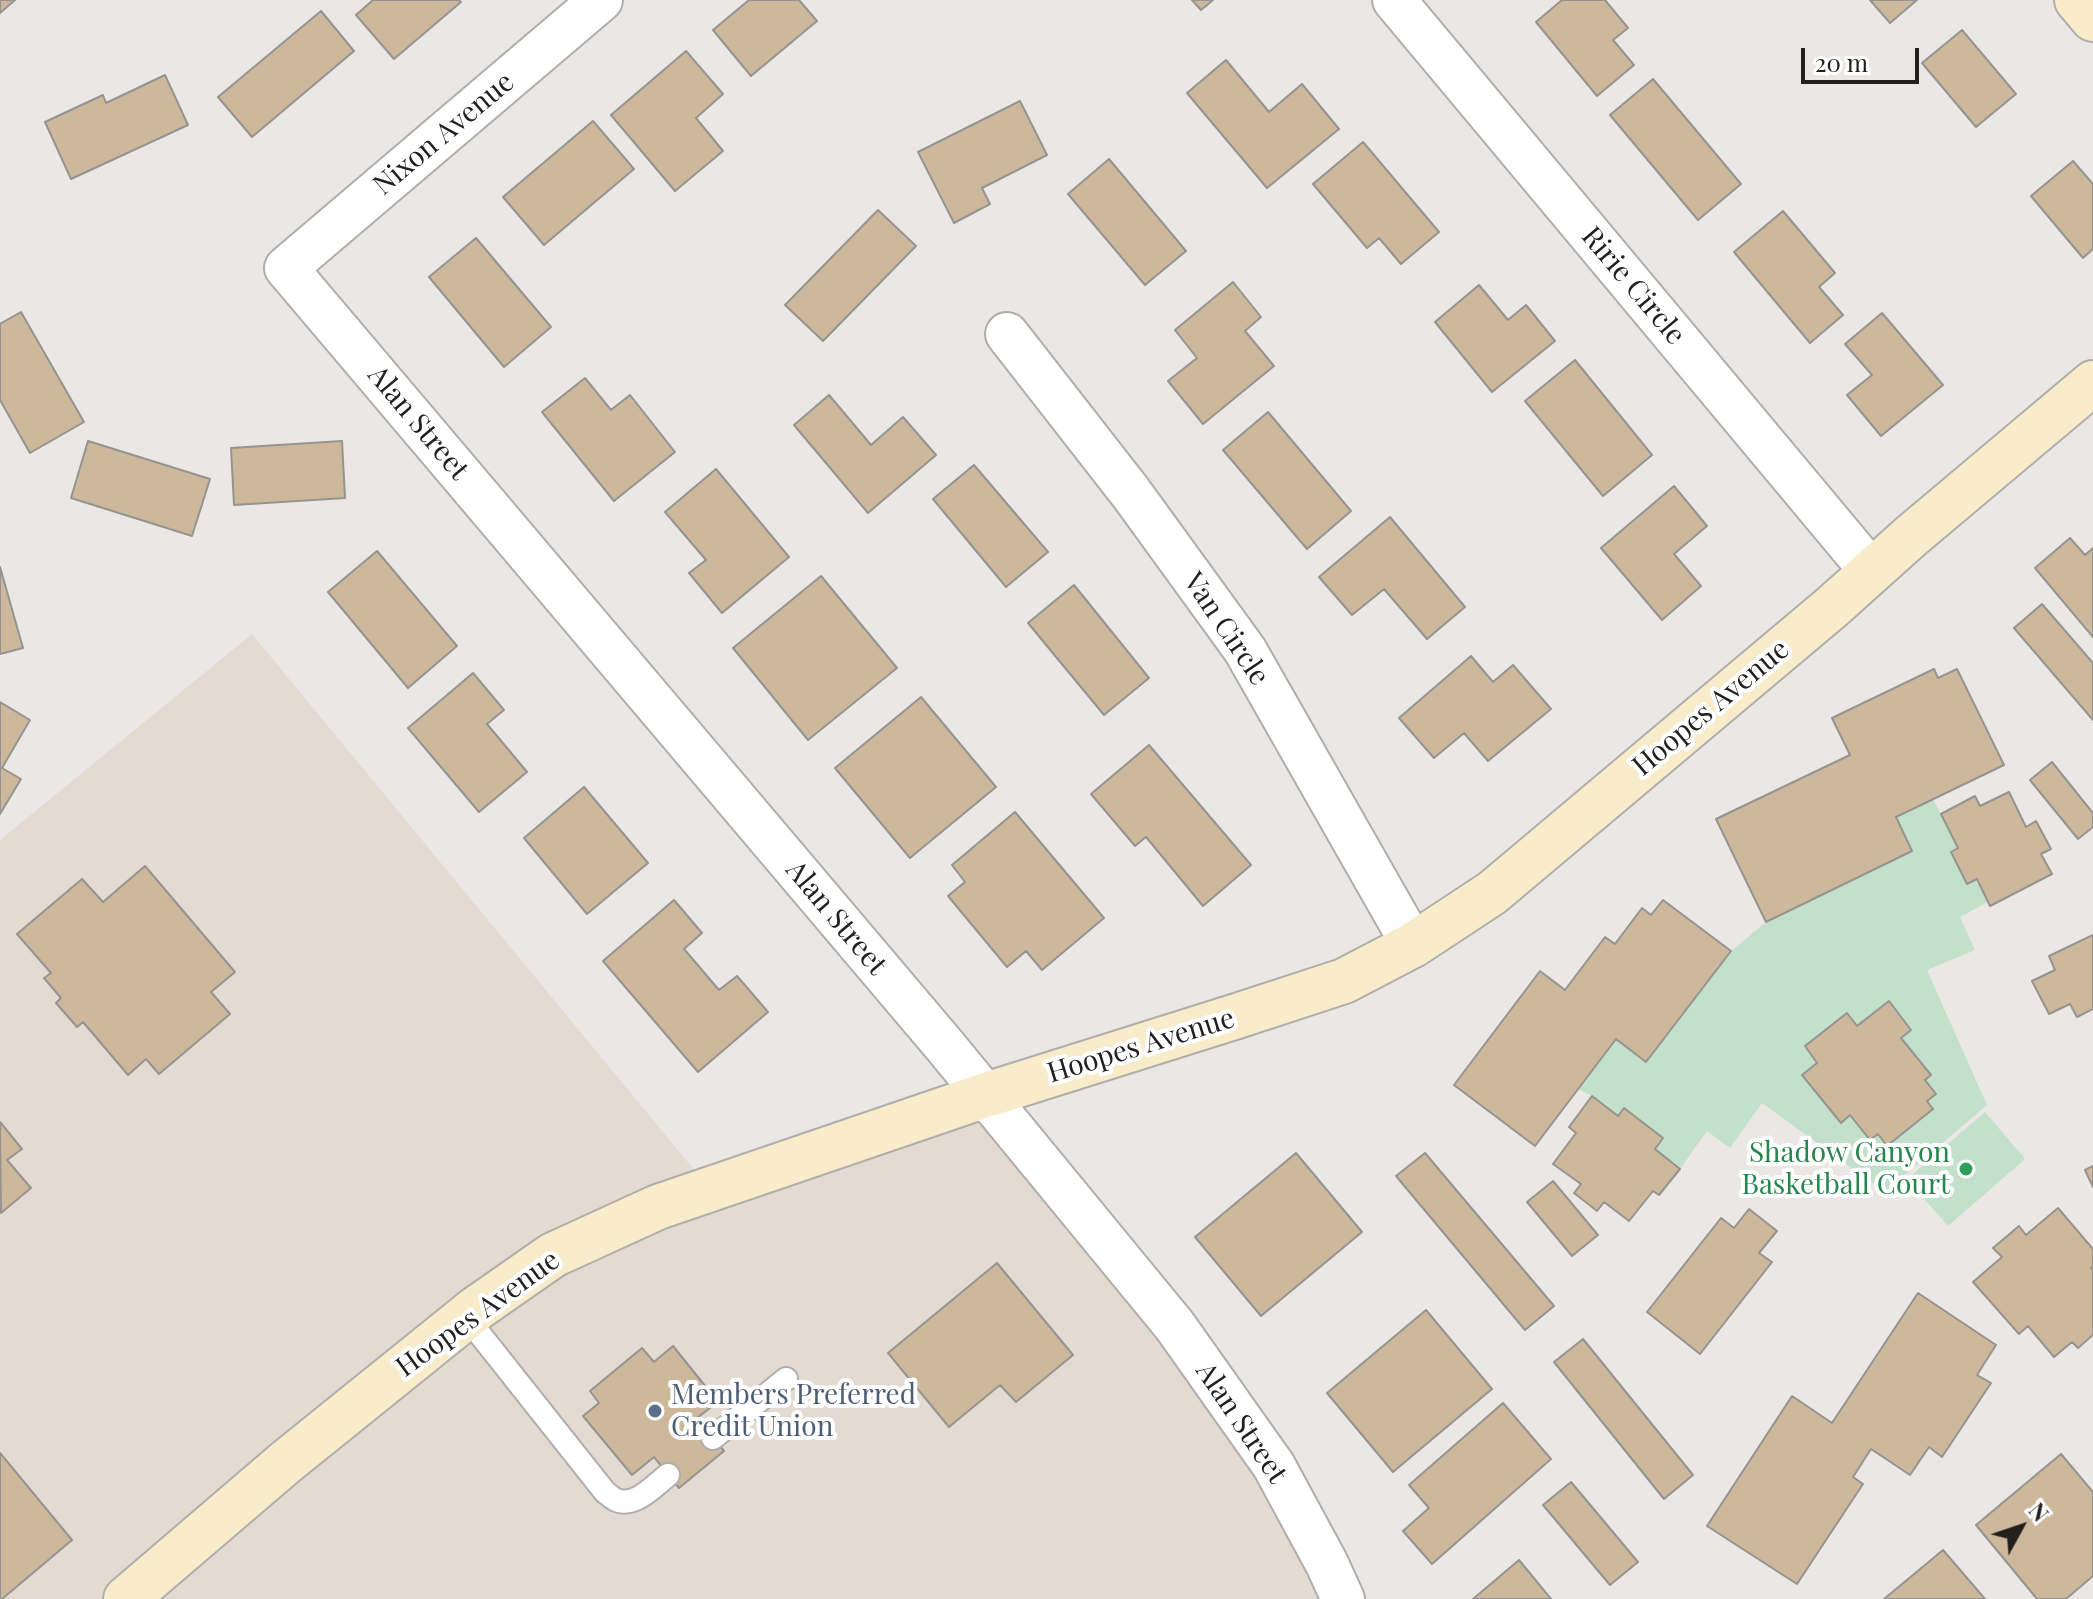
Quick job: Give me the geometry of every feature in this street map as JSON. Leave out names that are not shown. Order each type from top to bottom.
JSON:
[{"type":"street","name":"Nixon Avenue","points":[[286,268],[601,0]]},
{"type":"street","name":"Ririe Circle","points":[[1394,0],[1871,571]]},
{"type":"street","points":[[2077,0],[2093,19]]},
{"type":"street","name":"Alan Street","points":[[286,268],[986,1095],[1175,1326],[1274,1466],[1343,1599]]},
{"type":"street","name":"Van Circle","points":[[1007,334],[1131,493],[1245,650],[1413,945]]},
{"type":"street","name":"Hoopes Avenue","points":[[126,1599],[286,1462],[467,1318],[553,1255],[658,1207],[986,1095],[1344,981],[1413,945],[1492,893],[2093,383]]},
{"type":"lane","points":[[467,1318],[605,1492],[617,1501],[630,1501],[668,1475]]},
{"type":"lane","points":[[713,1438],[786,1379]]},
{"type":"shaded area","points":[[252,634],[710,1189],[986,1095],[1175,1326],[1342,1599],[0,1599],[0,840]]},
{"type":"green space","points":[[1933,799],[1958,848],[1951,852],[1967,883],[1977,879],[1988,902],[1960,917],[1975,950],[1927,970],[1987,1105],[1885,1192],[1762,1103],[1730,1148],[1707,1131],[1680,1169],[1655,1149],[1662,1137],[1625,1108],[1618,1116],[1578,1089],[1616,1039],[1646,1062],[1731,951],[1766,922],[1912,851],[1896,817]]},
{"type":"green space","name":"Shadow Canyon Basketball Court","points":[[1985,1112],[2025,1159],[1948,1226],[1907,1179]]},
{"type":"building","points":[[0,0],[15,0],[0,13]]},
{"type":"building","points":[[373,0],[461,2],[394,59],[356,15]]},
{"type":"building","points":[[749,0],[799,0],[817,21],[751,76],[713,30]]},
{"type":"building","points":[[1192,0],[1213,0],[1201,10]]},
{"type":"building","points":[[1562,0],[1605,0],[1628,28],[1613,40],[1634,65],[1597,96],[1536,22]]},
{"type":"building","points":[[1870,0],[1917,0],[1890,23]]},
{"type":"building","points":[[321,11],[354,51],[252,137],[218,97]]},
{"type":"building","points":[[1962,30],[2016,94],[1976,127],[1922,63]]},
{"type":"building","points":[[686,51],[723,94],[696,118],[723,151],[675,191],[611,115]]},
{"type":"building","points":[[1226,60],[1269,112],[1302,84],[1339,129],[1267,188],[1187,93]]},
{"type":"building","points":[[165,75],[188,125],[71,179],[45,122],[103,95],[106,103]]},
{"type":"building","points":[[1653,79],[1741,184],[1698,220],[1610,115]]},
{"type":"building","points":[[1020,101],[1047,155],[982,188],[990,204],[954,223],[918,152]]},
{"type":"building","points":[[593,121],[634,169],[544,245],[503,197]]},
{"type":"building","points":[[1363,142],[1439,232],[1401,264],[1379,238],[1367,248],[1313,184]]},
{"type":"building","points":[[1109,159],[1186,251],[1145,285],[1068,194]]},
{"type":"building","points":[[2073,161],[2093,184],[2093,249],[2083,258],[2031,196]]},
{"type":"building","points":[[878,210],[916,246],[823,341],[785,305]]},
{"type":"building","points":[[1783,211],[1835,273],[1819,287],[1843,315],[1810,343],[1734,252]]},
{"type":"building","points":[[476,238],[551,327],[504,367],[429,277]]},
{"type":"building","points":[[1233,282],[1261,317],[1245,331],[1274,366],[1203,424],[1168,381],[1197,358],[1175,330]]},
{"type":"building","points":[[1479,285],[1508,320],[1526,305],[1555,341],[1492,392],[1435,322]]},
{"type":"building","points":[[21,312],[84,422],[30,453],[0,400],[0,324]]},
{"type":"building","points":[[1882,313],[1943,385],[1881,436],[1847,395],[1872,375],[1845,344]]},
{"type":"building","points":[[1575,360],[1652,455],[1603,496],[1525,401]]},
{"type":"building","points":[[585,378],[611,410],[630,395],[675,452],[614,501],[542,412]]},
{"type":"building","points":[[829,395],[871,445],[903,417],[936,455],[868,513],[794,425]]},
{"type":"building","points":[[1268,412],[1351,511],[1307,549],[1223,450]]},
{"type":"building","points":[[88,441],[210,479],[192,536],[71,498]]},
{"type":"building","points":[[342,441],[345,498],[234,505],[231,448]]},
{"type":"building","points":[[974,465],[1048,552],[1006,587],[933,499]]},
{"type":"building","points":[[716,469],[789,557],[722,613],[689,573],[706,560],[665,512]]},
{"type":"building","points":[[1674,486],[1707,526],[1674,554],[1701,586],[1662,620],[1601,548]]},
{"type":"building","points":[[1390,517],[1465,607],[1427,639],[1384,589],[1352,615],[1319,577]]},
{"type":"building","points":[[2070,538],[2085,555],[2093,548],[2093,637],[2035,568]]},
{"type":"building","points":[[377,551],[457,646],[408,688],[328,592]]},
{"type":"building","points":[[0,567],[23,648],[0,654]]},
{"type":"building","points":[[821,576],[897,668],[808,740],[733,648]]},
{"type":"building","points":[[1074,585],[1149,678],[1104,715],[1028,623]]},
{"type":"building","points":[[2042,604],[2093,663],[2093,720],[2014,628]]},
{"type":"building","points":[[1471,656],[1493,682],[1513,665],[1551,709],[1488,761],[1464,733],[1434,758],[1399,718]]},
{"type":"building","points":[[1934,669],[1938,678],[1957,669],[2004,765],[1896,817],[1912,851],[1766,922],[1716,819],[1850,755],[1832,718]]},
{"type":"building","points":[[473,673],[504,710],[487,724],[527,772],[479,812],[408,728]]},
{"type":"building","points":[[921,697],[996,787],[910,858],[835,768]]},
{"type":"building","points":[[0,702],[30,720],[2,768],[21,779],[0,814]]},
{"type":"building","points":[[1149,745],[1251,865],[1203,906],[1146,837],[1135,846],[1091,794]]},
{"type":"building","points":[[2052,762],[2093,813],[2093,827],[2078,839],[2030,780]]},
{"type":"building","points":[[584,787],[648,863],[587,914],[524,838]]},
{"type":"building","points":[[2009,792],[2026,827],[2036,821],[2051,849],[2041,854],[2052,874],[1990,906],[1977,879],[1967,884],[1951,852],[1958,848],[1941,814],[1975,796],[1980,806]]},
{"type":"building","points":[[1015,812],[1104,918],[1042,970],[1026,951],[1007,967],[948,896],[965,882],[952,865]]},
{"type":"building","points":[[145,866],[235,972],[211,992],[230,1014],[159,1074],[146,1059],[128,1075],[83,1022],[77,1027],[56,1003],[61,998],[44,978],[51,973],[17,934],[82,879],[103,902]]},
{"type":"building","points":[[674,900],[702,933],[684,949],[719,990],[737,976],[768,1012],[698,1072],[603,961]]},
{"type":"building","points":[[1663,900],[1731,951],[1646,1062],[1616,1039],[1535,1146],[1454,1085],[1540,971],[1565,990],[1605,937],[1615,944],[1642,908],[1651,915]]},
{"type":"building","points":[[2093,935],[2093,1009],[2077,1017],[2070,1004],[2049,1014],[2032,981],[2055,970],[2049,956]]},
{"type":"building","points":[[1889,1001],[1911,1030],[1901,1038],[1931,1075],[1925,1080],[1936,1094],[1927,1101],[1933,1109],[1887,1146],[1878,1134],[1870,1140],[1850,1115],[1841,1123],[1802,1075],[1817,1063],[1805,1046],[1847,1013],[1857,1026]]},
{"type":"building","points":[[1592,1096],[1618,1116],[1624,1108],[1663,1138],[1655,1149],[1680,1169],[1659,1195],[1653,1191],[1629,1221],[1604,1202],[1597,1211],[1574,1193],[1581,1184],[1553,1164],[1576,1133],[1569,1127]]},
{"type":"building","points":[[0,1122],[22,1149],[7,1160],[31,1188],[1,1213]]},
{"type":"building","points":[[1296,1153],[1362,1232],[1261,1316],[1195,1237]]},
{"type":"building","points":[[1425,1153],[1554,1306],[1525,1330],[1396,1176]]},
{"type":"building","points":[[2093,1166],[2093,1187],[2085,1170]]},
{"type":"building","points":[[1553,1181],[1598,1235],[1572,1256],[1527,1202]]},
{"type":"building","points":[[2058,1208],[2093,1249],[2093,1335],[2078,1348],[2072,1342],[2054,1357],[2028,1326],[2019,1334],[1973,1282],[2002,1257],[1993,1248],[2019,1226],[2026,1235]]},
{"type":"building","points":[[1749,1209],[1777,1231],[1759,1253],[1772,1262],[1700,1354],[1647,1312],[1721,1218],[1734,1228]]},
{"type":"building","points":[[997,1263],[1073,1355],[1016,1402],[1000,1385],[949,1427],[888,1353]]},
{"type":"building","points":[[1918,1293],[1996,1345],[1977,1375],[1991,1383],[1942,1457],[1929,1447],[1910,1475],[1871,1449],[1853,1477],[1863,1484],[1797,1584],[1707,1526],[1792,1396],[1832,1423]]},
{"type":"building","points":[[1426,1310],[1492,1389],[1393,1472],[1327,1393]]},
{"type":"building","points":[[1583,1339],[1693,1475],[1664,1499],[1554,1362]]},
{"type":"building","points":[[673,1346],[718,1402],[697,1418],[724,1451],[679,1488],[654,1457],[632,1475],[583,1416],[599,1403],[590,1391],[642,1348],[654,1362]]},
{"type":"building","points":[[1503,1403],[1551,1459],[1432,1564],[1403,1531],[1429,1508],[1409,1485]]},
{"type":"building","points":[[0,1453],[72,1540],[2,1599],[0,1599]]},
{"type":"building","points":[[2061,1454],[2093,1492],[2093,1576],[2066,1599],[2037,1599],[1976,1525]]},
{"type":"building","points":[[1571,1482],[1638,1562],[1610,1585],[1543,1505]]},
{"type":"building","points":[[1943,1550],[1985,1599],[1884,1599]]},
{"type":"building","points":[[1519,1560],[1551,1599],[1473,1599]]},
{"type":"place","name":"Shadow Canyon Basketball Court","points":[[1966,1169]]},
{"type":"place","name":"Members Preferred Credit Union","points":[[655,1411]]}]
